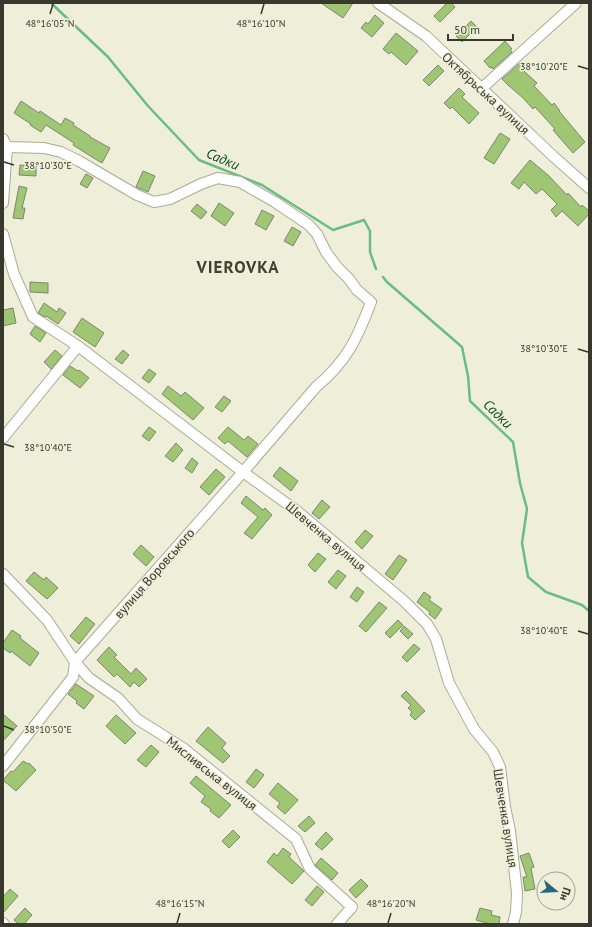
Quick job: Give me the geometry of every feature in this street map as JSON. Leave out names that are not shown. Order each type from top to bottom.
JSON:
[{"type":"street","name":"Октябрьська вулиця","points":[[378,3],[426,36],[589,188]]},
{"type":"street","points":[[482,88],[576,3]]},
{"type":"street","points":[[3,203],[5,143]]},
{"type":"street","name":"вулиця Воровського","points":[[5,143],[44,148],[61,152],[137,195],[154,202],[170,199],[201,184],[218,178],[240,182],[275,202],[309,225],[337,267],[357,290],[371,302],[359,332],[343,360],[330,375],[316,386],[243,472],[75,662]]},
{"type":"street","name":"Шевченка вулиця","points":[[3,234],[14,274],[32,317],[78,346],[243,472],[297,511],[404,601],[427,624],[436,639],[449,683],[474,729],[493,752],[500,767],[510,831],[517,893],[516,912],[513,924]]},
{"type":"street","points":[[3,438],[78,346]]},
{"type":"street","name":"Мисливська вулиця","points":[[3,574],[47,620],[75,662],[89,678],[118,698],[137,719],[183,748],[296,839],[310,869],[352,907],[337,924]]},
{"type":"street","points":[[3,766],[74,677],[75,662]]},
{"type":"street","points":[[74,677],[89,678]]},
{"type":"building","points":[[321,3],[353,3],[343,18]]},
{"type":"building","points":[[447,3],[451,3],[455,7],[440,22],[434,16]]},
{"type":"building","points":[[375,15],[384,23],[372,37],[361,28],[366,22],[368,24]]},
{"type":"building","points":[[471,21],[477,27],[462,42],[456,36]]},
{"type":"building","points":[[396,33],[418,51],[406,65],[391,52],[389,54],[383,49]]},
{"type":"building","points":[[505,41],[512,49],[510,50],[512,52],[493,69],[492,67],[490,68],[484,61]]},
{"type":"building","points":[[521,62],[527,68],[524,71],[537,83],[534,86],[552,105],[554,103],[585,142],[573,153],[553,130],[555,129],[535,107],[533,109],[502,79]]},
{"type":"building","points":[[438,65],[444,71],[429,86],[423,80]]},
{"type":"building","points":[[459,88],[465,94],[462,97],[479,113],[469,124],[452,107],[450,109],[444,103]]},
{"type":"building","points":[[21,101],[39,113],[40,111],[61,125],[65,118],[74,123],[73,125],[90,137],[110,148],[102,163],[73,145],[74,143],[46,125],[41,132],[14,113]]},
{"type":"building","points":[[500,133],[510,139],[494,164],[484,158]]},
{"type":"building","points":[[530,160],[548,175],[567,195],[568,193],[581,207],[582,205],[589,211],[589,214],[578,226],[562,211],[556,217],[551,210],[557,204],[542,189],[536,194],[524,182],[519,189],[511,183]]},
{"type":"building","points":[[20,165],[36,166],[36,176],[19,175]]},
{"type":"building","points":[[143,171],[155,176],[148,192],[136,187]]},
{"type":"building","points":[[86,174],[93,178],[87,188],[80,184]]},
{"type":"building","points":[[19,186],[27,188],[22,208],[25,208],[23,219],[13,218]]},
{"type":"building","points":[[219,203],[234,213],[225,226],[211,216]]},
{"type":"building","points":[[197,204],[207,212],[201,219],[191,211]]},
{"type":"building","points":[[262,210],[274,216],[266,230],[255,224]]},
{"type":"building","points":[[292,227],[301,232],[293,246],[284,241]]},
{"type":"building","points":[[30,282],[48,283],[48,293],[30,292]]},
{"type":"building","points":[[44,303],[57,312],[59,308],[66,313],[58,324],[46,316],[45,317],[38,313]]},
{"type":"building","points":[[13,308],[16,323],[3,326],[3,310]]},
{"type":"building","points":[[82,318],[104,333],[95,347],[73,332]]},
{"type":"building","points":[[35,326],[46,333],[40,342],[30,334]]},
{"type":"building","points":[[55,350],[62,356],[51,369],[44,362]]},
{"type":"building","points":[[123,350],[129,355],[122,364],[115,359]]},
{"type":"building","points":[[70,366],[78,371],[79,370],[89,378],[80,388],[63,375]]},
{"type":"building","points":[[149,369],[156,374],[149,383],[142,378]]},
{"type":"building","points":[[168,386],[181,396],[185,392],[204,408],[193,420],[162,394]]},
{"type":"building","points":[[224,396],[231,401],[222,412],[215,407]]},
{"type":"building","points":[[149,427],[156,432],[149,441],[142,436]]},
{"type":"building","points":[[228,427],[244,440],[248,436],[258,444],[247,457],[228,441],[225,444],[218,438]]},
{"type":"building","points":[[176,443],[183,450],[173,462],[165,456]]},
{"type":"building","points":[[192,458],[198,463],[192,473],[185,468]]},
{"type":"building","points":[[280,467],[298,481],[291,491],[273,476]]},
{"type":"building","points":[[216,469],[225,477],[209,495],[200,487]]},
{"type":"building","points":[[246,496],[263,510],[265,508],[272,515],[252,539],[244,533],[258,517],[241,503]]},
{"type":"building","points":[[322,500],[330,507],[319,519],[312,513]]},
{"type":"building","points":[[365,530],[373,536],[362,549],[355,542]]},
{"type":"building","points":[[141,545],[154,557],[146,566],[133,554]]},
{"type":"building","points":[[318,553],[326,559],[315,572],[308,565]]},
{"type":"building","points":[[399,555],[407,560],[393,580],[385,574]]},
{"type":"building","points":[[338,570],[346,576],[336,589],[328,582]]},
{"type":"building","points":[[34,572],[44,580],[46,577],[58,588],[47,599],[26,581]]},
{"type":"building","points":[[357,587],[364,592],[357,602],[350,597]]},
{"type":"building","points":[[424,592],[431,597],[429,600],[442,609],[435,619],[429,614],[430,612],[417,602]]},
{"type":"building","points":[[379,602],[387,608],[366,632],[359,626]]},
{"type":"building","points":[[86,617],[95,624],[79,644],[70,636]]},
{"type":"building","points":[[398,620],[403,625],[390,638],[385,633]]},
{"type":"building","points":[[404,626],[413,634],[408,639],[400,631]]},
{"type":"building","points":[[12,630],[21,636],[20,638],[39,653],[30,666],[11,651],[10,653],[3,648],[3,643]]},
{"type":"building","points":[[414,644],[420,649],[407,662],[402,657]]},
{"type":"building","points":[[109,647],[117,655],[114,657],[131,674],[136,668],[147,679],[139,687],[134,682],[130,687],[117,674],[114,677],[97,660]]},
{"type":"building","points":[[76,684],[94,696],[84,709],[68,694]]},
{"type":"building","points":[[406,691],[425,711],[415,720],[410,715],[412,712],[408,708],[411,705],[401,696]]},
{"type":"building","points":[[3,714],[17,726],[3,741]]},
{"type":"building","points":[[116,715],[136,733],[125,744],[106,726]]},
{"type":"building","points":[[208,727],[226,743],[222,748],[230,756],[223,763],[196,741]]},
{"type":"building","points":[[151,745],[159,752],[146,767],[137,760]]},
{"type":"building","points":[[23,761],[28,764],[29,763],[36,770],[16,791],[3,780]]},
{"type":"building","points":[[256,769],[264,775],[254,788],[246,782]]},
{"type":"building","points":[[196,776],[231,805],[219,818],[210,811],[211,809],[201,802],[205,796],[190,783]]},
{"type":"building","points":[[278,783],[298,800],[285,814],[277,807],[280,803],[269,794]]},
{"type":"building","points":[[309,816],[315,823],[305,832],[298,826]]},
{"type":"building","points":[[233,830],[240,837],[229,848],[222,841]]},
{"type":"building","points":[[326,832],[333,839],[322,850],[315,844]]},
{"type":"building","points":[[283,848],[291,854],[289,857],[304,871],[292,884],[267,862],[274,853],[277,856]]},
{"type":"building","points":[[529,853],[534,867],[531,868],[535,889],[525,891],[523,877],[527,877],[520,856]]},
{"type":"building","points":[[321,858],[338,873],[332,880],[315,865]]},
{"type":"building","points":[[361,879],[368,886],[356,898],[349,890]]},
{"type":"building","points":[[317,886],[324,892],[312,906],[305,900]]},
{"type":"building","points":[[10,889],[18,896],[3,913],[3,897]]},
{"type":"building","points":[[25,908],[32,915],[24,924],[18,924],[14,920]]},
{"type":"building","points":[[480,908],[492,911],[491,915],[500,917],[499,924],[490,924],[476,920]]},
{"type":"waterway","name":"Садки","points":[[51,3],[108,57],[148,106],[199,160],[262,185],[333,230],[364,220],[370,231],[370,252],[376,269]]},
{"type":"waterway","name":"Садки","points":[[383,277],[462,347],[468,376],[470,401],[513,442],[520,483],[527,509],[522,543],[528,577],[546,592],[582,605],[589,611]]},
{"type":"district","name":"VIEROVKA","points":[[238,267]]}]
